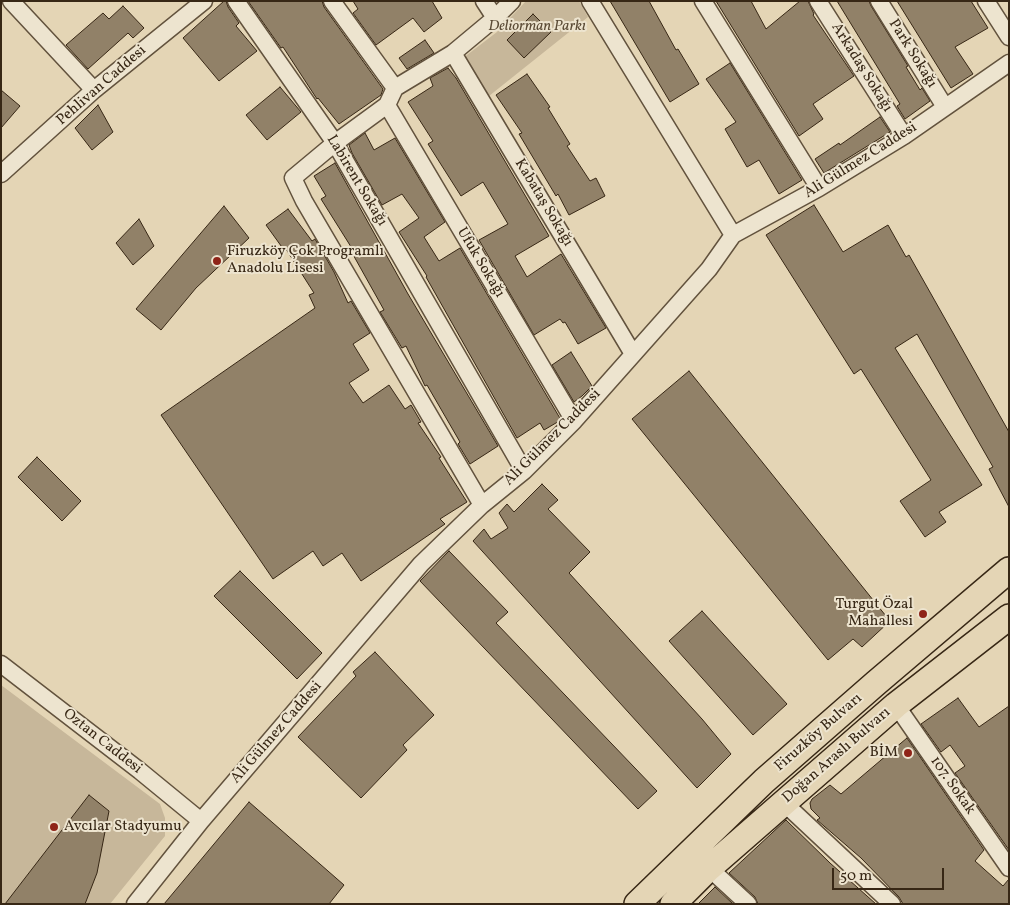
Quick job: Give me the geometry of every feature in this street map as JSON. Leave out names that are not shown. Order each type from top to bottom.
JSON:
[{"type":"main road","name":"Firuzköy Bulvarı","points":[[637,904],[764,781],[1009,570]]},
{"type":"main road","points":[[867,730],[883,698],[890,690],[981,621],[986,613],[986,607],[979,601],[970,602]]},
{"type":"main road","name":"Doğan Araslı Bulvarı","points":[[673,904],[709,868],[896,705],[1009,617]]},
{"type":"street","points":[[11,1],[94,90]]},
{"type":"street","name":"Pehlivan Caddesi","points":[[1,174],[94,90],[204,1]]},
{"type":"street","name":"Labirent Sokağı","points":[[236,1],[335,143],[524,471]]},
{"type":"street","points":[[332,1],[395,88]]},
{"type":"street","points":[[484,1],[495,18]]},
{"type":"street","points":[[482,505],[304,201],[293,178],[335,143],[387,105],[395,88],[453,53],[495,18],[512,1]]},
{"type":"street","points":[[590,1],[733,234]]},
{"type":"street","points":[[703,1],[819,188]]},
{"type":"street","name":"Arkadaş Sokağı","points":[[818,1],[904,136]]},
{"type":"street","name":"Park Sokağı","points":[[879,1],[945,107]]},
{"type":"street","points":[[986,1],[1009,37]]},
{"type":"street","name":"Kabataş Sokağı","points":[[453,53],[633,354]]},
{"type":"street","name":"Ali Gülmez Caddesi","points":[[135,904],[201,821],[421,564],[482,505],[524,471],[574,421],[708,270],[733,234],[819,188],[904,136],[1009,63]]},
{"type":"street","name":"Ufuk Sokağı","points":[[387,105],[574,421]]},
{"type":"street","name":"Oztan Caddesi","points":[[1,664],[140,771],[201,821]]},
{"type":"street","name":"107. Sokak","points":[[896,705],[1009,868]]},
{"type":"street","points":[[783,802],[892,904]]},
{"type":"street","points":[[709,868],[748,904]]},
{"type":"green space","name":"Deliorman Parkı","points":[[526,1],[579,1],[588,17],[489,96],[463,58],[497,32]]},
{"type":"green space","points":[[1,685],[160,804],[165,818],[165,836],[110,904],[1,904]]},
{"type":"building","points":[[226,1],[239,23],[236,26],[257,51],[219,81],[183,38]]},
{"type":"building","points":[[248,1],[322,1],[324,7],[383,89],[381,95],[339,124],[317,99],[283,47],[281,48]]},
{"type":"building","points":[[353,1],[432,1],[442,18],[424,32],[413,18],[376,45],[353,13],[358,9]]},
{"type":"building","points":[[610,1],[649,1],[676,50],[678,49],[699,84],[670,102]]},
{"type":"building","points":[[716,1],[751,1],[766,29],[800,1],[808,1],[813,15],[854,76],[813,104],[823,119],[799,136]]},
{"type":"building","points":[[837,1],[869,1],[908,66],[906,67],[920,90],[922,88],[930,101],[905,119],[897,106],[900,104]]},
{"type":"building","points":[[897,1],[971,1],[988,28],[955,47],[973,74],[951,88]]},
{"type":"building","points":[[123,6],[144,28],[133,38],[128,33],[88,69],[66,45],[103,13],[109,19]]},
{"type":"building","points":[[533,14],[551,32],[524,58],[507,40]]},
{"type":"building","points":[[425,40],[434,53],[407,69],[399,58]]},
{"type":"building","points":[[730,63],[802,180],[779,194],[759,160],[747,167],[725,129],[736,122],[706,79]]},
{"type":"building","points":[[448,68],[456,78],[549,236],[515,256],[527,277],[561,254],[606,328],[578,344],[565,322],[563,323],[560,319],[534,335],[479,240],[508,224],[483,182],[461,196],[428,144],[433,141],[408,102],[433,86],[430,78]]},
{"type":"building","points":[[527,74],[550,107],[548,108],[570,144],[567,146],[590,181],[596,178],[605,196],[569,215],[558,194],[556,196],[519,134],[522,133],[496,95]]},
{"type":"building","points":[[280,87],[301,112],[267,140],[246,115]]},
{"type":"building","points":[[1,90],[20,106],[1,128]]},
{"type":"building","points":[[98,105],[113,132],[92,150],[75,128]]},
{"type":"building","points":[[880,117],[890,132],[824,173],[815,159],[839,143],[840,145]]},
{"type":"building","points":[[365,133],[374,150],[395,138],[445,222],[424,237],[439,261],[460,248],[561,420],[544,430],[540,423],[517,438],[427,276],[399,232],[419,218],[402,194],[382,205],[352,153],[349,145]]},
{"type":"building","points":[[335,163],[408,294],[498,446],[470,464],[458,444],[460,442],[427,385],[425,386],[406,346],[402,348],[380,312],[384,310],[351,251],[353,250],[321,199],[326,196],[314,176]]},
{"type":"building","points":[[814,205],[843,252],[888,225],[906,257],[909,255],[1009,432],[1009,507],[989,469],[993,467],[917,334],[895,348],[982,485],[939,512],[946,522],[925,537],[900,501],[931,480],[861,369],[854,374],[766,235]]},
{"type":"building","points":[[224,206],[249,238],[196,288],[161,330],[136,309]]},
{"type":"building","points":[[288,209],[312,241],[315,239],[334,272],[348,303],[351,301],[370,333],[353,344],[369,370],[349,383],[363,403],[389,385],[405,409],[411,405],[421,422],[418,423],[441,457],[439,458],[467,502],[440,519],[445,524],[361,581],[342,553],[323,566],[313,551],[273,579],[161,415],[315,308],[309,295],[314,293],[286,249],[284,250],[266,225]]},
{"type":"building","points":[[139,219],[154,246],[133,265],[116,243]]},
{"type":"building","points":[[571,352],[592,386],[574,402],[552,365]]},
{"type":"building","points":[[689,371],[890,621],[862,647],[853,639],[828,660],[632,419]]},
{"type":"building","points":[[37,457],[81,501],[62,521],[18,477]]},
{"type":"building","points":[[542,484],[558,500],[548,509],[590,552],[569,573],[702,719],[731,754],[697,788],[473,541],[484,529],[491,539],[508,528],[499,513],[507,504],[514,512]]},
{"type":"building","points":[[449,551],[508,612],[496,623],[657,791],[638,809],[420,581]]},
{"type":"building","points":[[240,571],[322,653],[297,679],[214,596]]},
{"type":"building","points":[[702,611],[787,704],[753,735],[669,641]]},
{"type":"building","points":[[375,652],[434,715],[403,745],[407,750],[361,798],[298,737],[356,676],[353,672]]},
{"type":"building","points":[[958,698],[979,727],[1009,706],[1009,850],[955,773],[965,766],[950,745],[941,752],[921,724]]},
{"type":"building","points":[[907,738],[984,850],[975,861],[1003,886],[1009,879],[1009,904],[903,904],[899,897],[861,858],[817,820],[820,818],[811,809],[810,803],[812,799],[830,785],[841,794]]},
{"type":"building","points":[[89,795],[109,811],[97,873],[85,904],[5,904]]},
{"type":"building","points":[[249,802],[344,885],[329,904],[164,904]]},
{"type":"building","points":[[786,820],[876,904],[758,904],[755,897],[729,873]]},
{"type":"building","points":[[715,887],[733,904],[698,904]]},
{"type":"place","name":"Firuzköy Çok Programlı Anadolu Lisesi","points":[[217,261]]},
{"type":"place","name":"Turgut Özal Mahallesi","points":[[923,614]]},
{"type":"place","name":"BİM","points":[[908,753]]},
{"type":"place","name":"Avcılar Stadyumu","points":[[54,827]]}]
